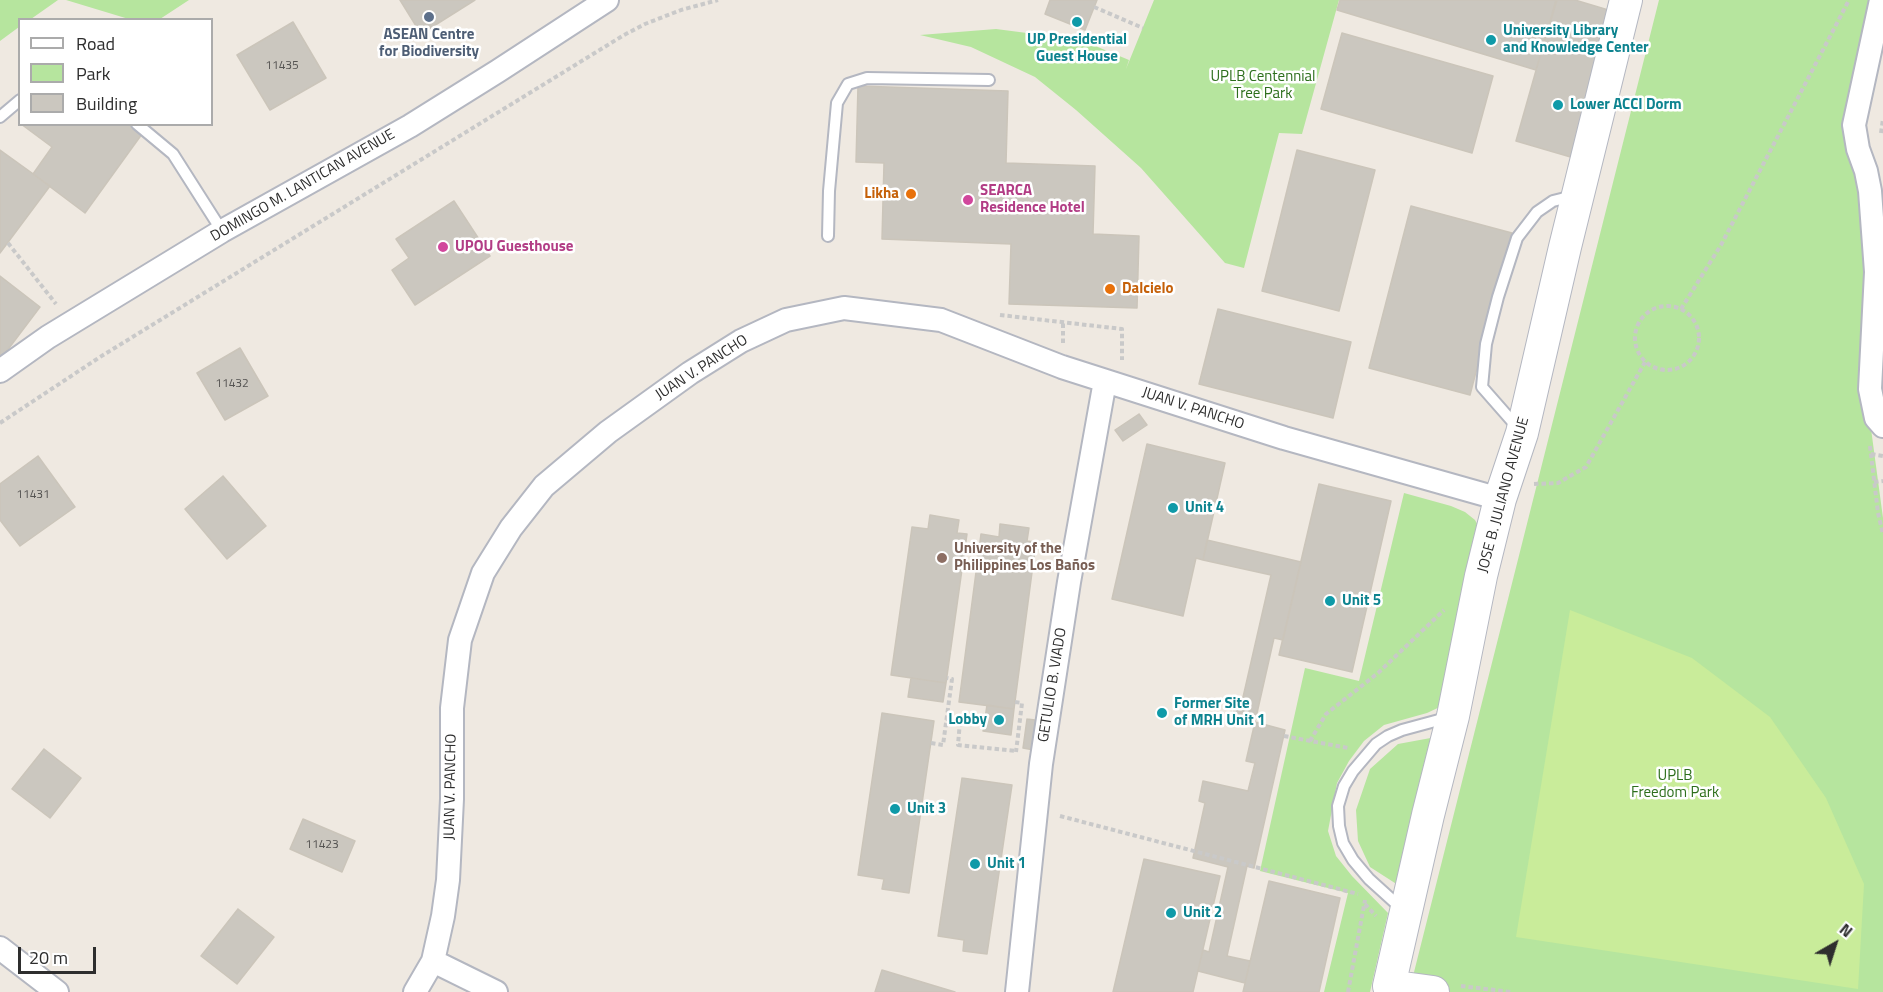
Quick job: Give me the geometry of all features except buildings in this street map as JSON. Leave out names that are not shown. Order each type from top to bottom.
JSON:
[{"type":"street","name":"DOMINGO M. LANTICAN AVENUE","points":[[0,371],[48,337],[222,231],[410,126],[607,0]]},
{"type":"street","name":"JOSE B. JULIANO AVENUE","points":[[1388,989],[1453,716],[1481,576],[1500,499],[1522,433],[1626,0]]},
{"type":"street","points":[[1881,0],[1854,125],[1858,149],[1876,199],[1876,272],[1870,389],[1875,418],[1883,426]]},
{"type":"street","name":"JUAN V. PANCHO","points":[[414,992],[433,961],[448,880],[452,799],[452,708],[460,640],[483,573],[510,528],[544,486],[608,432],[690,373],[741,341],[786,320],[844,308],[940,320],[1021,352],[1105,381],[1284,438],[1500,499]]},
{"type":"street","name":"GETULIO B. VIADO","points":[[1017,992],[1041,764],[1069,582],[1105,381]]},
{"type":"street","points":[[0,948],[57,992]]},
{"type":"street","points":[[433,961],[496,992]]},
{"type":"street","points":[[1388,989],[1433,992]]},
{"type":"lane","points":[[828,236],[829,191],[837,103],[848,84],[867,78],[989,80]]},
{"type":"lane","points":[[0,117],[18,102]]},
{"type":"lane","points":[[139,126],[173,154],[222,231]]},
{"type":"lane","points":[[1522,433],[1482,387],[1486,344],[1517,238],[1536,212],[1553,201],[1578,194]]},
{"type":"lane","points":[[1406,912],[1369,879],[1353,860],[1343,843],[1338,806],[1344,786],[1367,752],[1388,736],[1402,730],[1453,716]]},
{"type":"path","points":[[0,423],[100,357],[624,35],[663,17],[717,0]]},
{"type":"path","points":[[1681,309],[1721,245],[1850,0]]},
{"type":"path","points":[[1094,8],[1143,27]]},
{"type":"path","points":[[8,243],[73,323]]},
{"type":"path","points":[[1665,306],[1681,309],[1695,322],[1699,332],[1700,342],[1697,352],[1683,367],[1663,371],[1653,368],[1639,356],[1634,340],[1638,323],[1649,311],[1657,308],[1665,306]]},
{"type":"path","points":[[992,314],[1122,329]]},
{"type":"path","points":[[1534,484],[1558,483],[1586,467],[1645,362]]},
{"type":"path","points":[[1871,454],[1883,456]]},
{"type":"path","points":[[1875,482],[1883,481]]},
{"type":"path","points":[[1310,741],[1326,714],[1378,673],[1481,576]]},
{"type":"path","points":[[931,743],[943,745],[952,679],[946,678]]},
{"type":"path","points":[[946,719],[960,722],[958,745],[1016,751]]},
{"type":"path","points":[[1284,736],[1367,752]]},
{"type":"path","points":[[1036,810],[1366,896],[1348,992]]},
{"type":"green space","points":[[0,0],[58,0],[32,18],[18,18],[18,28],[0,41]]},
{"type":"green space","points":[[66,0],[189,0],[162,18],[125,18]]},
{"type":"green space","name":"UPLB Centennial Tree Park","points":[[1154,0],[1339,0],[1302,134],[1279,133],[1244,268],[1225,263],[1141,168],[1035,77],[971,47],[920,35],[996,29],[1081,40],[1129,60],[1126,69]]},
{"type":"green space","name":"UPLB Freedom Park","points":[[1659,0],[1879,0],[1850,131],[1871,214],[1867,399],[1883,518],[1883,992],[1409,992]]},
{"type":"green space","points":[[1404,493],[1465,512],[1475,520],[1482,533],[1444,705],[1427,713],[1384,725],[1364,741],[1349,761],[1337,783],[1328,831],[1336,856],[1388,913],[1370,992],[1324,992],[1348,893],[1260,871],[1305,668],[1359,681]]},
{"type":"green space","points":[[1570,610],[1692,658],[1770,717],[1826,798],[1864,884],[1858,989],[1516,937]]},
{"type":"green space","points":[[1436,737],[1398,885],[1370,867],[1358,841],[1356,810],[1370,769],[1398,744]]},
{"type":"place","name":"ASEAN Centre for Biodiversity","points":[[429,17]]},
{"type":"place","name":"UP Presidential Guest House","points":[[1077,22]]},
{"type":"place","name":"University Library and Knowledge Center","points":[[1491,40]]},
{"type":"place","name":"Lower ACCI Dorm","points":[[1558,105]]},
{"type":"place","name":"Likha","points":[[911,194]]},
{"type":"place","name":"SEARCA Residence Hotel","points":[[968,200]]},
{"type":"place","name":"UPOU Guesthouse","points":[[443,247]]},
{"type":"place","name":"Dalcielo","points":[[1110,289]]},
{"type":"place","name":"Unit 4","points":[[1173,508]]},
{"type":"place","name":"University of the Philippines Los Baños","points":[[942,558]]},
{"type":"place","name":"Unit 5","points":[[1330,601]]},
{"type":"place","name":"Former Site of MRH Unit 1","points":[[1162,713]]},
{"type":"place","name":"Lobby","points":[[999,720]]},
{"type":"place","name":"Unit 3","points":[[895,809]]},
{"type":"place","name":"Unit 1","points":[[975,864]]},
{"type":"place","name":"Unit 2","points":[[1171,913]]}]
